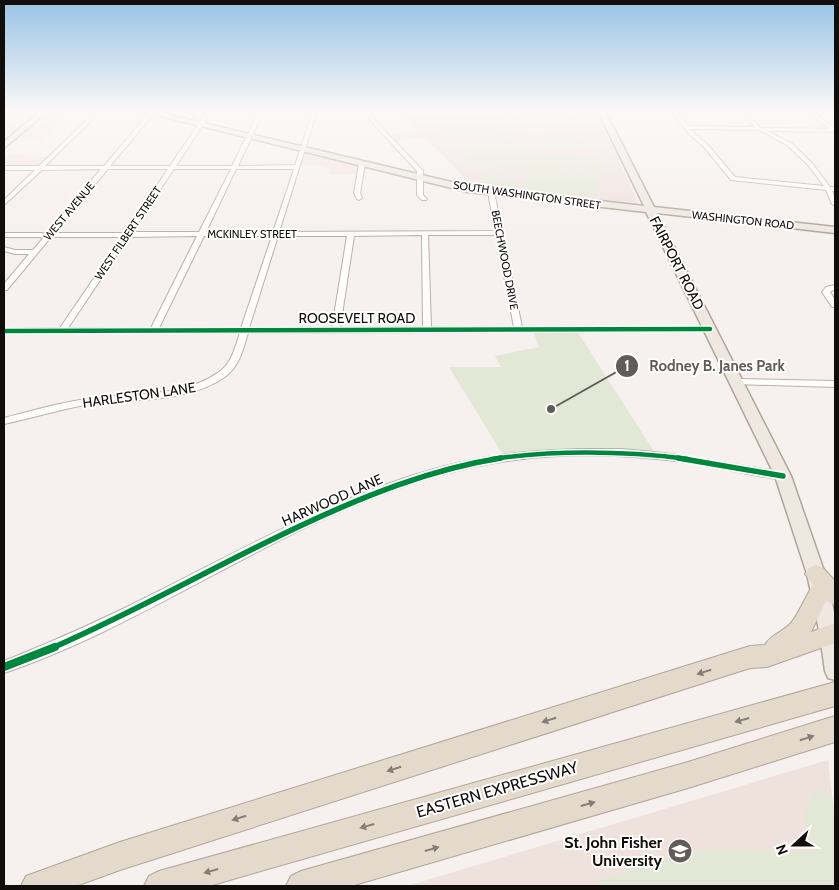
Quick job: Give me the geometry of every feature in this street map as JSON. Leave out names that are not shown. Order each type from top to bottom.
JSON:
[{"type":"highway","points":[[36,886],[129,853],[750,658],[787,642],[797,633],[824,587]]},
{"type":"highway","points":[[750,658],[767,656],[832,634]]},
{"type":"highway","name":"EASTERN EXPRESSWAY","points":[[159,886],[835,694]]},
{"type":"highway","points":[[301,886],[835,729]]},
{"type":"main road","name":"SOUTH WASHINGTON STREET","points":[[314,153],[420,178],[491,192],[650,210]]},
{"type":"main road","name":"FAIRPORT ROAD","points":[[622,153],[783,476],[824,587],[832,634],[835,671]]},
{"type":"main road","name":"WASHINGTON ROAD","points":[[650,210],[835,230]]},
{"type":"street","points":[[4,203],[56,153]]},
{"type":"street","name":"WEST AVENUE","points":[[5,284],[119,153]]},
{"type":"street","name":"WEST FILBERT STREET","points":[[62,331],[182,153]]},
{"type":"street","points":[[154,330],[242,153]]},
{"type":"street","name":"HARLESTON LANE","points":[[4,420],[86,402],[177,392],[205,384],[223,374],[233,364],[302,153]]},
{"type":"street","points":[[403,153],[420,171],[420,195],[424,199]]},
{"type":"street","points":[[711,153],[733,179],[832,189]]},
{"type":"street","points":[[799,153],[832,189],[835,204]]},
{"type":"street","points":[[359,198],[357,193],[362,164]]},
{"type":"street","points":[[4,168],[297,167]]},
{"type":"street","name":"BEECHWOOD DRIVE","points":[[491,192],[518,329]]},
{"type":"street","points":[[425,233],[427,329]]},
{"type":"street","name":"MCKINLEY STREET","points":[[4,236],[499,233]]},
{"type":"street","points":[[336,330],[350,234]]},
{"type":"street","points":[[4,249],[15,252],[34,252]]},
{"type":"street","points":[[835,288],[829,289],[826,292],[835,305]]},
{"type":"street","name":"ROOSEVELT ROAD","points":[[4,331],[710,329]]},
{"type":"street","points":[[737,382],[835,384]]},
{"type":"street","name":"HARWOOD LANE","points":[[4,667],[97,627],[289,531],[364,497],[405,482],[460,466],[521,456],[619,453],[685,459],[783,476]]},
{"type":"shaded area","points":[[310,153],[358,164],[357,174],[329,174],[330,169],[319,166],[300,166],[303,155]]},
{"type":"shaded area","points":[[440,153],[615,153],[638,203],[630,205],[476,189]]},
{"type":"shaded area","points":[[9,154],[49,157],[40,166],[4,167],[4,159]]},
{"type":"shaded area","name":"St. John Fisher University","points":[[828,760],[835,820],[835,886],[407,886]]},
{"type":"green space","points":[[462,153],[538,153],[600,159],[599,176],[536,172],[599,177],[598,197],[520,190],[524,173],[464,164],[470,154]]},
{"type":"green space","points":[[486,175],[519,179],[515,187],[481,183]]},
{"type":"green space","points":[[533,331],[577,331],[655,453],[503,455],[449,367],[501,367],[495,356],[539,347]]},
{"type":"green space","points":[[819,789],[832,795],[835,820],[835,886],[589,886],[603,878],[705,849],[811,851],[805,812],[807,805]]},
{"type":"cycle path","points":[[4,331],[710,329]]},
{"type":"cycle path","points":[[4,667],[85,633],[282,535],[345,506],[417,478],[465,465],[536,454],[622,453],[664,456],[783,476]]},
{"type":"place","name":"Rodney B. Janes Park","points":[[551,409]]},
{"type":"place","name":"St. John Fisher University","points":[[680,851]]}]
